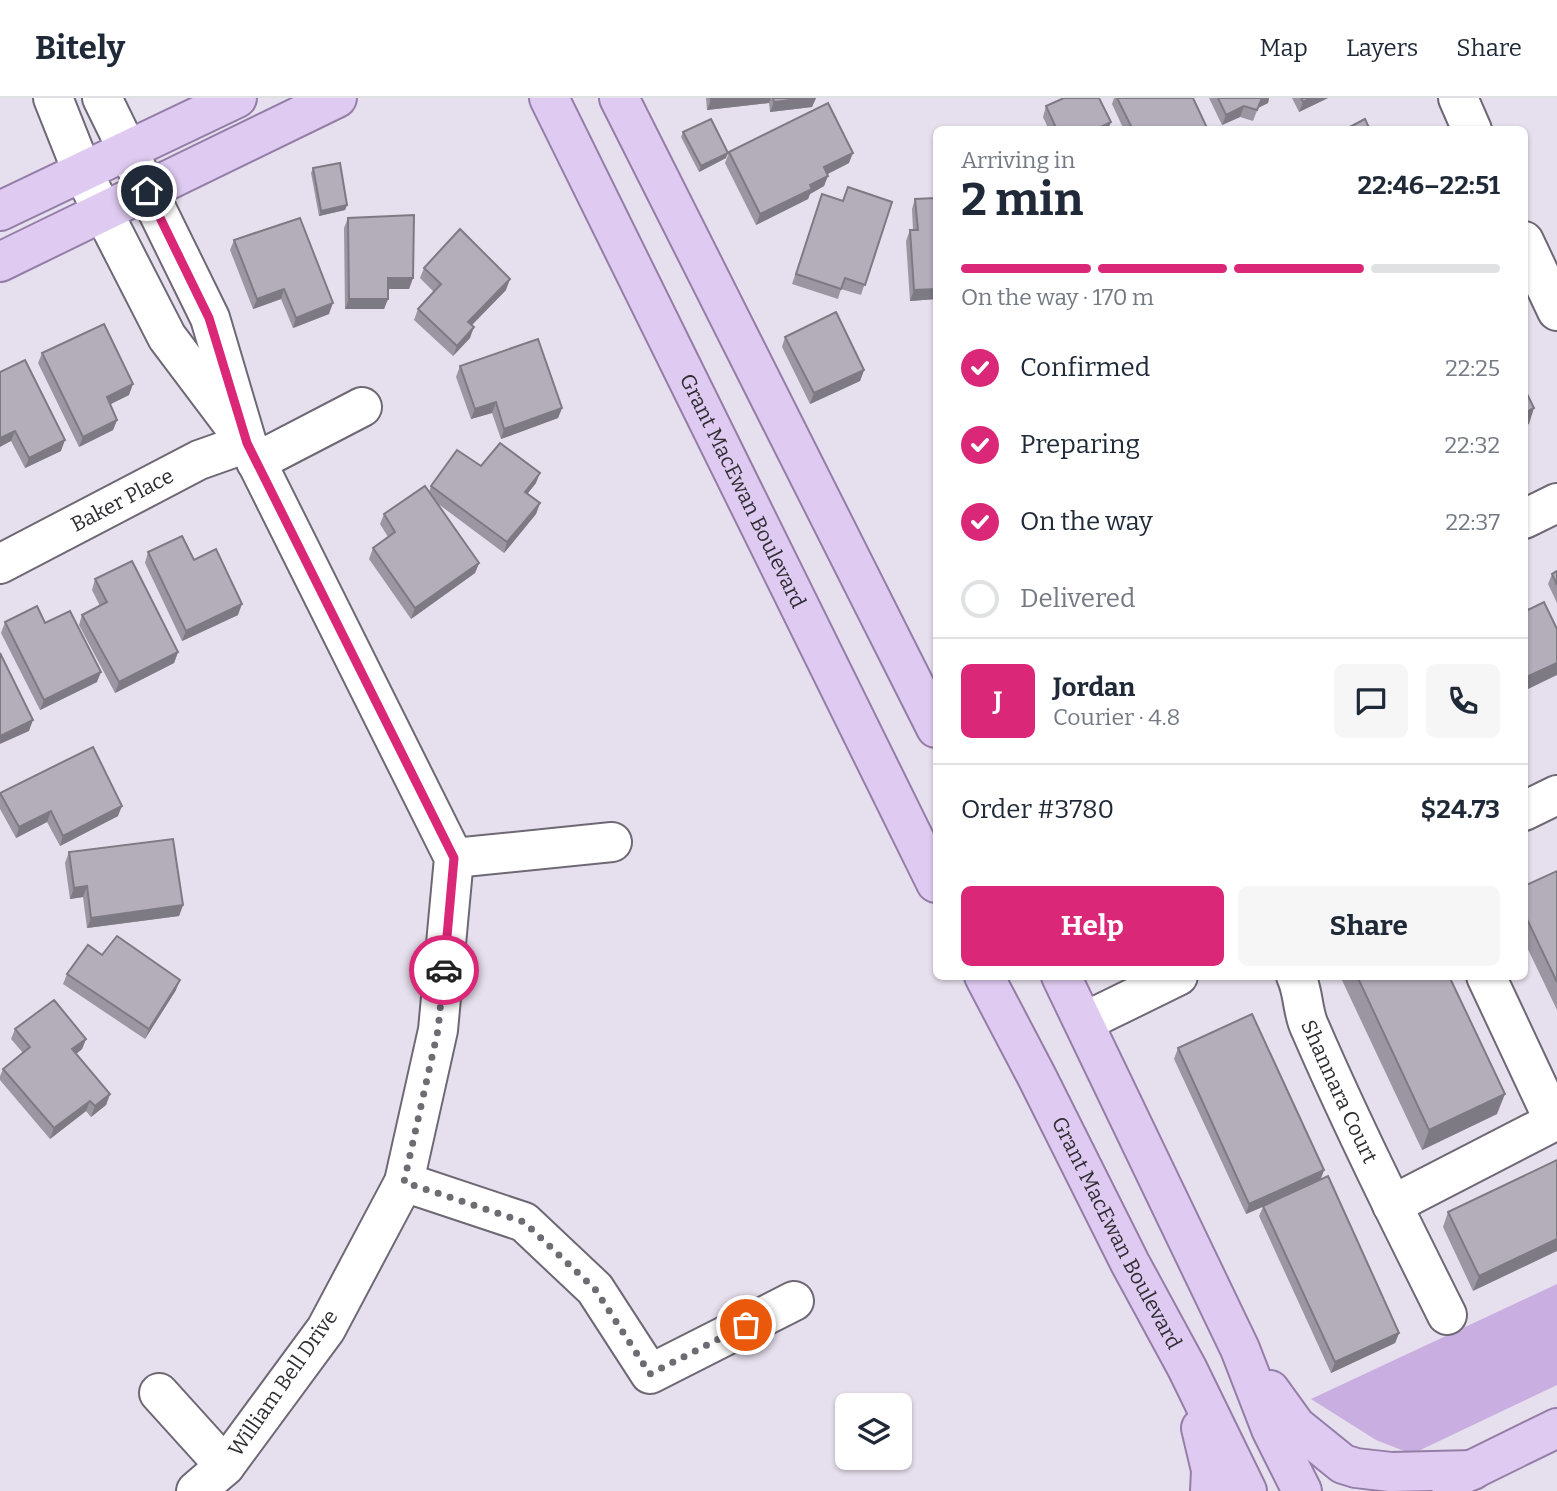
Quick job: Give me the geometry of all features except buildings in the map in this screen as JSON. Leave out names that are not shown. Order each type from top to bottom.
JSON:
[{"type":"main road","points":[[0,211],[237,98]]},
{"type":"main road","points":[[0,262],[337,98]]},
{"type":"main road","name":"Grant MacEwan Boulevard","points":[[550,98],[933,877]]},
{"type":"main road","points":[[619,98],[933,723]]},
{"type":"main road","name":"Grant MacEwan Boulevard","points":[[986,980],[1130,1263],[1187,1368],[1247,1491]]},
{"type":"main road","points":[[1063,980],[1240,1349],[1270,1429],[1301,1491]]},
{"type":"main road","points":[[1240,1349],[1296,1426],[1343,1464],[1391,1472],[1473,1470]]},
{"type":"main road","points":[[1187,1368],[1211,1470],[1210,1491]]},
{"type":"main road","points":[[1429,1491],[1557,1428]]},
{"type":"street","points":[[53,98],[82,171],[167,337],[251,452]]},
{"type":"street","points":[[102,98],[209,318],[251,452],[454,858],[612,842]]},
{"type":"street","points":[[1458,98],[1470,126]]},
{"type":"street","points":[[1528,249],[1557,311]]},
{"type":"street","points":[[251,452],[362,407]]},
{"type":"street","name":"Baker Place","points":[[0,564],[200,460],[251,452]]},
{"type":"street","points":[[1528,517],[1557,503]]},
{"type":"street","points":[[1528,809],[1557,795]]},
{"type":"street","name":"William Bell Drive","points":[[196,1491],[225,1466],[326,1329],[404,1182],[438,1030],[454,858]]},
{"type":"street","points":[[1084,1022],[1170,980]]},
{"type":"street","points":[[1269,980],[1279,998],[1308,1024]]},
{"type":"street","name":"Shannara Court","points":[[1298,980],[1308,1024],[1392,1205],[1447,1315]]},
{"type":"street","points":[[1392,1205],[1555,1121],[1488,980]]},
{"type":"street","points":[[404,1182],[524,1222],[595,1289],[650,1374],[794,1301]]},
{"type":"street","name":"William Bell Drive","points":[[159,1394],[225,1466]]},
{"type":"shaded area","points":[[1557,1284],[1557,1385],[1412,1454],[1376,1440],[1311,1399]]},
{"type":"way so far","points":[[444,970],[438,1030],[404,1182],[524,1222],[595,1289],[650,1374],[746,1325]]},
{"type":"route","points":[[147,191],[209,318],[247,443],[454,858],[444,970]]}]
